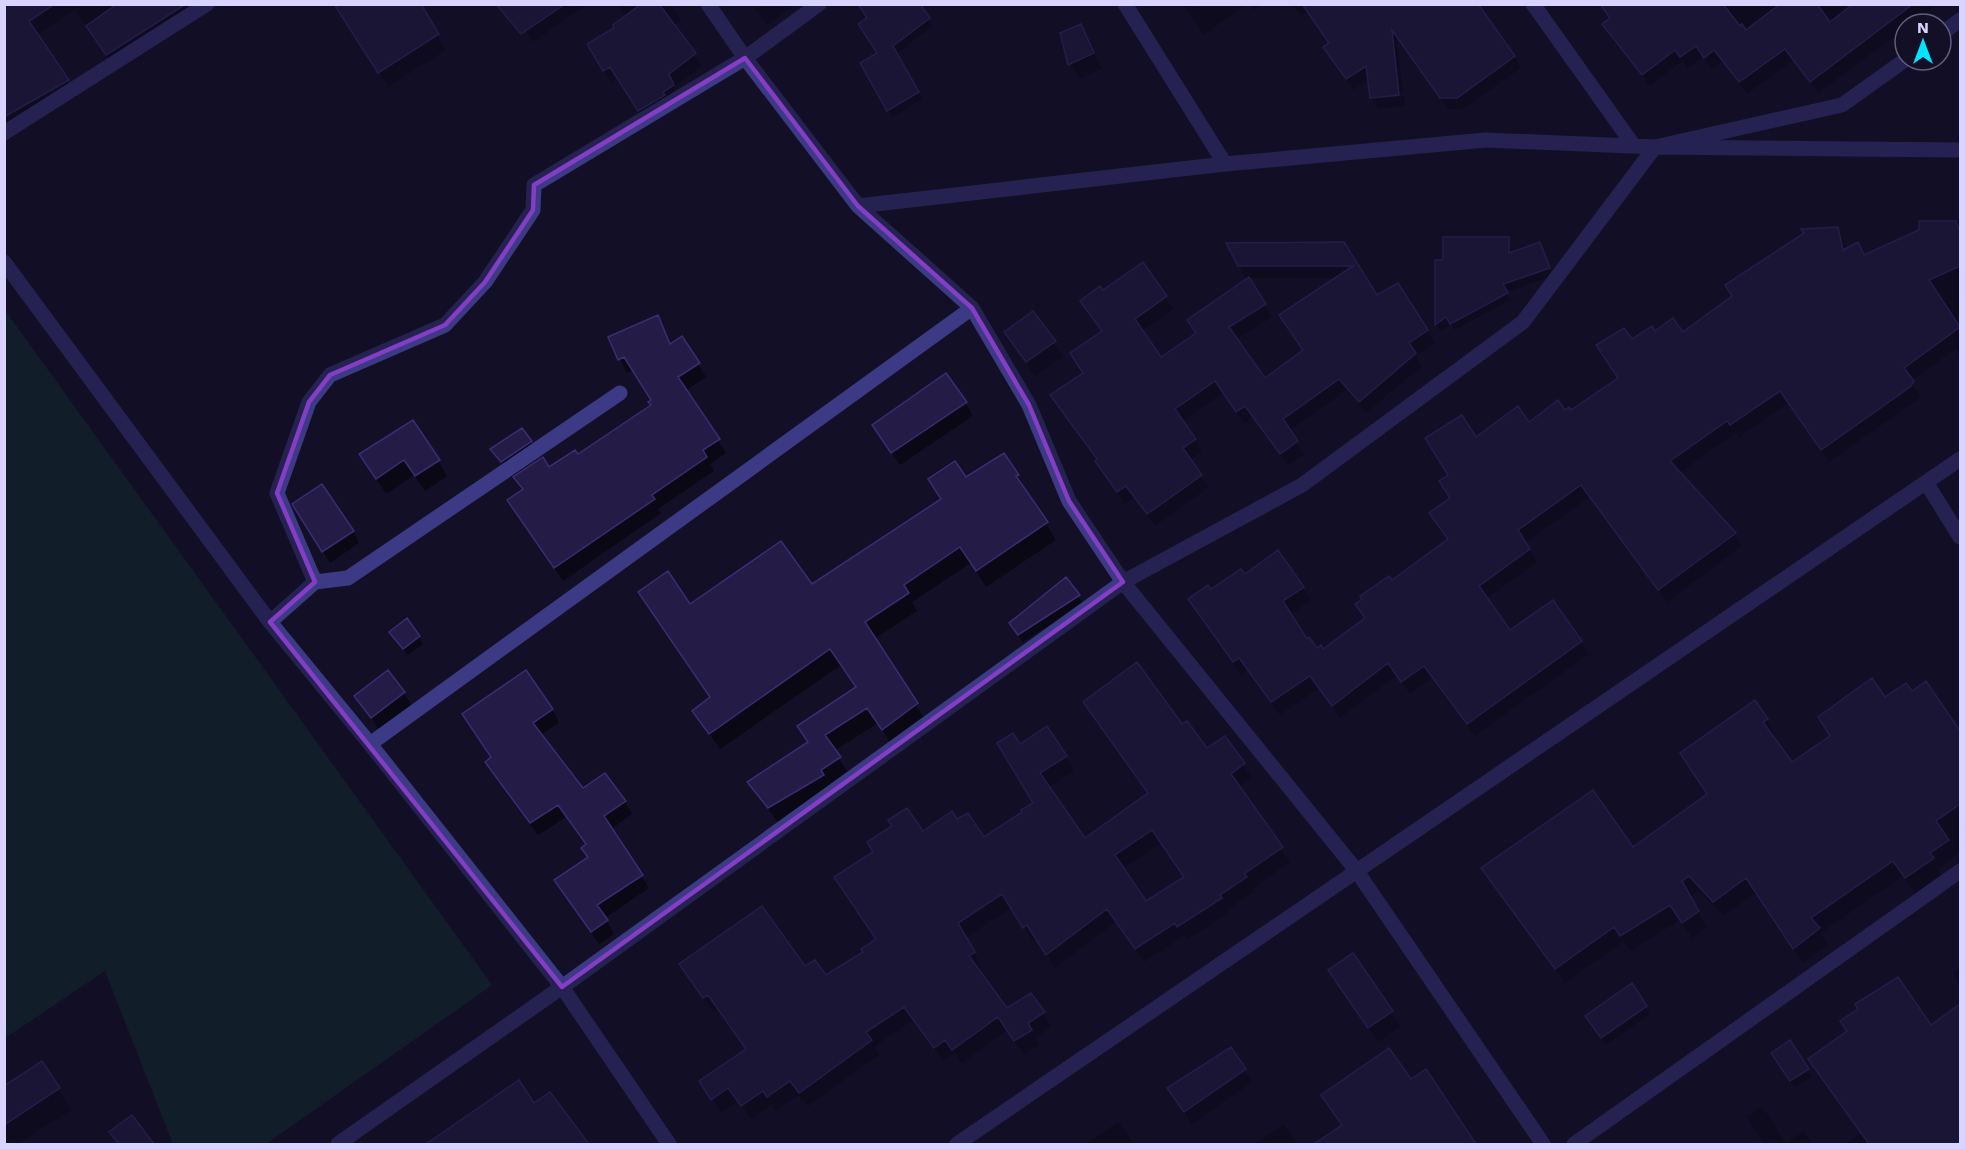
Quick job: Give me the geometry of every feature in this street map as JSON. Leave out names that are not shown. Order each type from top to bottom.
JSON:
[{"type":"street","points":[[4,133],[207,4]]},
{"type":"street","points":[[708,4],[745,58],[858,206],[972,308],[1029,405],[1069,501],[1123,582],[1356,870],[1543,1144]]},
{"type":"street","points":[[315,582],[277,493],[309,402],[330,375],[445,325],[485,282],[532,210],[534,184],[745,58],[819,4]]},
{"type":"street","points":[[1125,4],[1226,164]]},
{"type":"street","points":[[1533,4],[1634,146]]},
{"type":"street","points":[[338,1144],[562,987],[1123,582],[1302,485],[1523,322],[1655,147],[1842,105],[1893,69]]},
{"type":"street","points":[[858,206],[1226,164],[1486,140],[1655,147],[1960,150]]},
{"type":"street","points":[[4,262],[270,621],[562,987],[669,1144]]},
{"type":"street","points":[[370,744],[972,308]]},
{"type":"street","points":[[270,621],[315,582],[348,578],[620,393]]},
{"type":"street","points":[[957,1144],[1356,870],[1927,484],[1960,459]]},
{"type":"street","points":[[1927,484],[1960,537]]},
{"type":"street","points":[[1574,1144],[1960,871]]},
{"type":"highlighted area","points":[[745,58],[858,206],[972,308],[1029,405],[1069,501],[1123,582],[562,987],[270,622],[315,582],[277,493],[309,402],[330,375],[445,325],[485,282],[533,210],[534,185]]},
{"type":"green space","points":[[4,309],[492,985],[266,1144],[173,1144],[105,971],[5,1038]]},
{"type":"building","points":[[4,4],[55,4],[29,21],[69,80],[4,117]]},
{"type":"building","points":[[117,4],[186,4],[106,55],[86,26]]},
{"type":"building","points":[[334,4],[421,4],[439,34],[378,73]]},
{"type":"building","points":[[496,4],[565,4],[521,34]]},
{"type":"building","points":[[641,4],[659,4],[696,53],[669,74],[674,85],[663,92],[665,95],[638,111],[610,67],[603,71],[587,44],[614,28],[613,25]]},
{"type":"building","points":[[858,4],[920,4],[930,18],[893,46],[919,92],[887,111],[860,63],[877,53],[858,24],[867,18]]},
{"type":"building","points":[[1302,4],[1478,4],[1515,56],[1457,98],[1440,98],[1392,30],[1399,95],[1370,98],[1366,66],[1346,79],[1323,47],[1329,43]]},
{"type":"building","points":[[1600,4],[1723,4],[1740,26],[1742,24],[1746,30],[1780,4],[1817,4],[1830,22],[1853,4],[1913,4],[1902,12],[1893,12],[1893,19],[1810,82],[1785,49],[1739,82],[1714,50],[1704,58],[1696,46],[1680,57],[1675,50],[1642,75],[1602,24],[1610,18]]},
{"type":"building","points":[[1081,24],[1094,53],[1068,65],[1060,33]]},
{"type":"building","points":[[1919,221],[1956,221],[1960,232],[1960,266],[1929,280],[1960,327],[1904,368],[1914,381],[1910,387],[1821,450],[1780,391],[1730,425],[1727,421],[1670,461],[1736,533],[1658,590],[1581,485],[1518,530],[1530,549],[1479,586],[1510,630],[1553,600],[1582,641],[1467,724],[1424,666],[1401,682],[1388,663],[1332,706],[1310,676],[1271,702],[1239,658],[1233,662],[1188,599],[1208,585],[1211,589],[1241,569],[1245,574],[1278,550],[1304,587],[1283,601],[1307,639],[1309,637],[1317,648],[1321,645],[1323,649],[1365,618],[1355,604],[1362,599],[1360,596],[1389,576],[1392,580],[1448,539],[1429,513],[1450,498],[1439,481],[1448,475],[1425,438],[1462,415],[1476,437],[1518,406],[1529,422],[1558,400],[1565,410],[1569,407],[1571,410],[1618,378],[1596,345],[1624,328],[1632,339],[1652,326],[1655,331],[1673,318],[1683,332],[1732,296],[1725,285],[1804,233],[1801,229],[1838,227],[1843,250],[1858,242],[1864,255],[1919,230]]},
{"type":"building","points":[[1443,237],[1509,237],[1509,253],[1540,242],[1550,268],[1503,284],[1508,293],[1450,324],[1446,317],[1435,325],[1435,260],[1443,260]]},
{"type":"building","points":[[1344,242],[1377,295],[1398,283],[1428,330],[1409,343],[1416,353],[1359,402],[1339,379],[1283,419],[1298,441],[1280,454],[1245,406],[1236,412],[1215,381],[1175,409],[1196,439],[1183,448],[1202,475],[1147,514],[1126,486],[1117,492],[1095,461],[1097,459],[1050,395],[1083,373],[1070,353],[1102,331],[1080,301],[1100,286],[1103,290],[1143,262],[1167,296],[1135,319],[1161,357],[1196,333],[1187,320],[1249,277],[1266,304],[1229,327],[1265,378],[1303,350],[1279,315],[1353,266],[1238,266],[1226,243]]},
{"type":"building","points":[[1033,311],[1056,341],[1026,362],[1004,332]]},
{"type":"building","points":[[658,315],[670,344],[682,336],[700,363],[678,377],[720,439],[703,450],[707,457],[652,495],[655,499],[554,568],[507,500],[523,489],[513,477],[543,457],[549,467],[575,450],[578,454],[651,405],[648,402],[651,400],[624,357],[618,360],[608,337]]},
{"type":"building","points":[[946,373],[967,402],[891,453],[872,425]]},
{"type":"building","points":[[413,420],[440,460],[415,476],[404,460],[376,479],[359,454]]},
{"type":"building","points":[[522,428],[532,441],[501,462],[490,449]]},
{"type":"building","points":[[1004,453],[1019,475],[1016,476],[1048,522],[976,571],[960,547],[904,585],[909,593],[865,622],[918,703],[882,730],[867,708],[825,735],[841,757],[821,770],[824,775],[768,808],[747,782],[808,742],[797,726],[856,687],[830,649],[709,734],[692,711],[710,697],[638,592],[668,571],[690,604],[781,541],[812,584],[941,499],[928,479],[955,461],[966,477]]},
{"type":"building","points":[[322,484],[354,531],[322,552],[292,504]]},
{"type":"building","points":[[1066,577],[1080,595],[1018,635],[1009,623]]},
{"type":"building","points":[[407,618],[420,636],[403,649],[389,632]]},
{"type":"building","points":[[1137,662],[1182,724],[1187,721],[1207,748],[1225,736],[1245,763],[1231,774],[1283,847],[1244,874],[1247,877],[1220,895],[1222,898],[1177,927],[1175,923],[1135,949],[1107,909],[1046,955],[1027,925],[1023,928],[1002,894],[958,923],[975,952],[969,956],[1007,1008],[1031,993],[1045,1012],[1028,1023],[1032,1030],[1014,1041],[998,1017],[952,1050],[945,1040],[934,1048],[904,1007],[866,1032],[872,1040],[799,1093],[790,1081],[767,1097],[763,1091],[741,1106],[728,1088],[711,1100],[699,1081],[746,1049],[708,995],[703,998],[679,964],[762,906],[805,966],[815,960],[826,975],[863,952],[861,949],[876,939],[834,877],[873,852],[867,842],[892,826],[888,820],[907,808],[923,831],[952,811],[957,819],[968,813],[984,837],[1022,812],[1021,810],[1033,803],[997,743],[1013,733],[1020,744],[1047,726],[1067,756],[1040,773],[1085,838],[1148,793],[1083,702]],"holes":[[[1152,830],[1184,877],[1146,901],[1115,855]]]},
{"type":"building","points":[[388,670],[405,692],[371,718],[354,696]]},
{"type":"building","points":[[526,670],[553,709],[533,723],[583,788],[605,773],[626,801],[604,816],[643,875],[597,905],[608,920],[591,932],[554,880],[588,857],[581,848],[586,844],[558,805],[530,823],[485,762],[491,757],[462,714]]},
{"type":"building","points":[[1872,678],[1885,697],[1906,683],[1912,691],[1926,681],[1960,731],[1960,804],[1936,821],[1949,840],[1930,853],[1934,858],[1905,878],[1893,861],[1811,918],[1820,928],[1793,949],[1746,878],[1713,902],[1689,876],[1682,881],[1699,911],[1682,923],[1670,905],[1620,936],[1614,927],[1555,969],[1481,868],[1593,790],[1633,847],[1707,794],[1680,753],[1755,700],[1768,719],[1763,722],[1792,762],[1830,736],[1818,717]]},
{"type":"building","points":[[1353,953],[1393,1011],[1368,1028],[1328,970]]},
{"type":"building","points":[[1898,977],[1931,1025],[1960,1004],[1960,1144],[1869,1144],[1808,1059],[1847,1031],[1840,1021],[1858,1009],[1855,1004]]},
{"type":"building","points":[[1632,983],[1647,1006],[1601,1038],[1585,1016]]},
{"type":"building","points":[[1790,1040],[1809,1069],[1790,1081],[1771,1053]]},
{"type":"building","points":[[1231,1047],[1246,1069],[1184,1112],[1167,1088]]},
{"type":"building","points":[[1389,1048],[1411,1079],[1426,1069],[1476,1144],[1314,1144],[1342,1125],[1321,1095]]},
{"type":"building","points":[[42,1061],[60,1088],[4,1125],[4,1086]]},
{"type":"building","points":[[519,1080],[534,1103],[550,1092],[589,1144],[426,1144]]},
{"type":"building","points":[[132,1115],[154,1144],[119,1144],[109,1132]]}]
